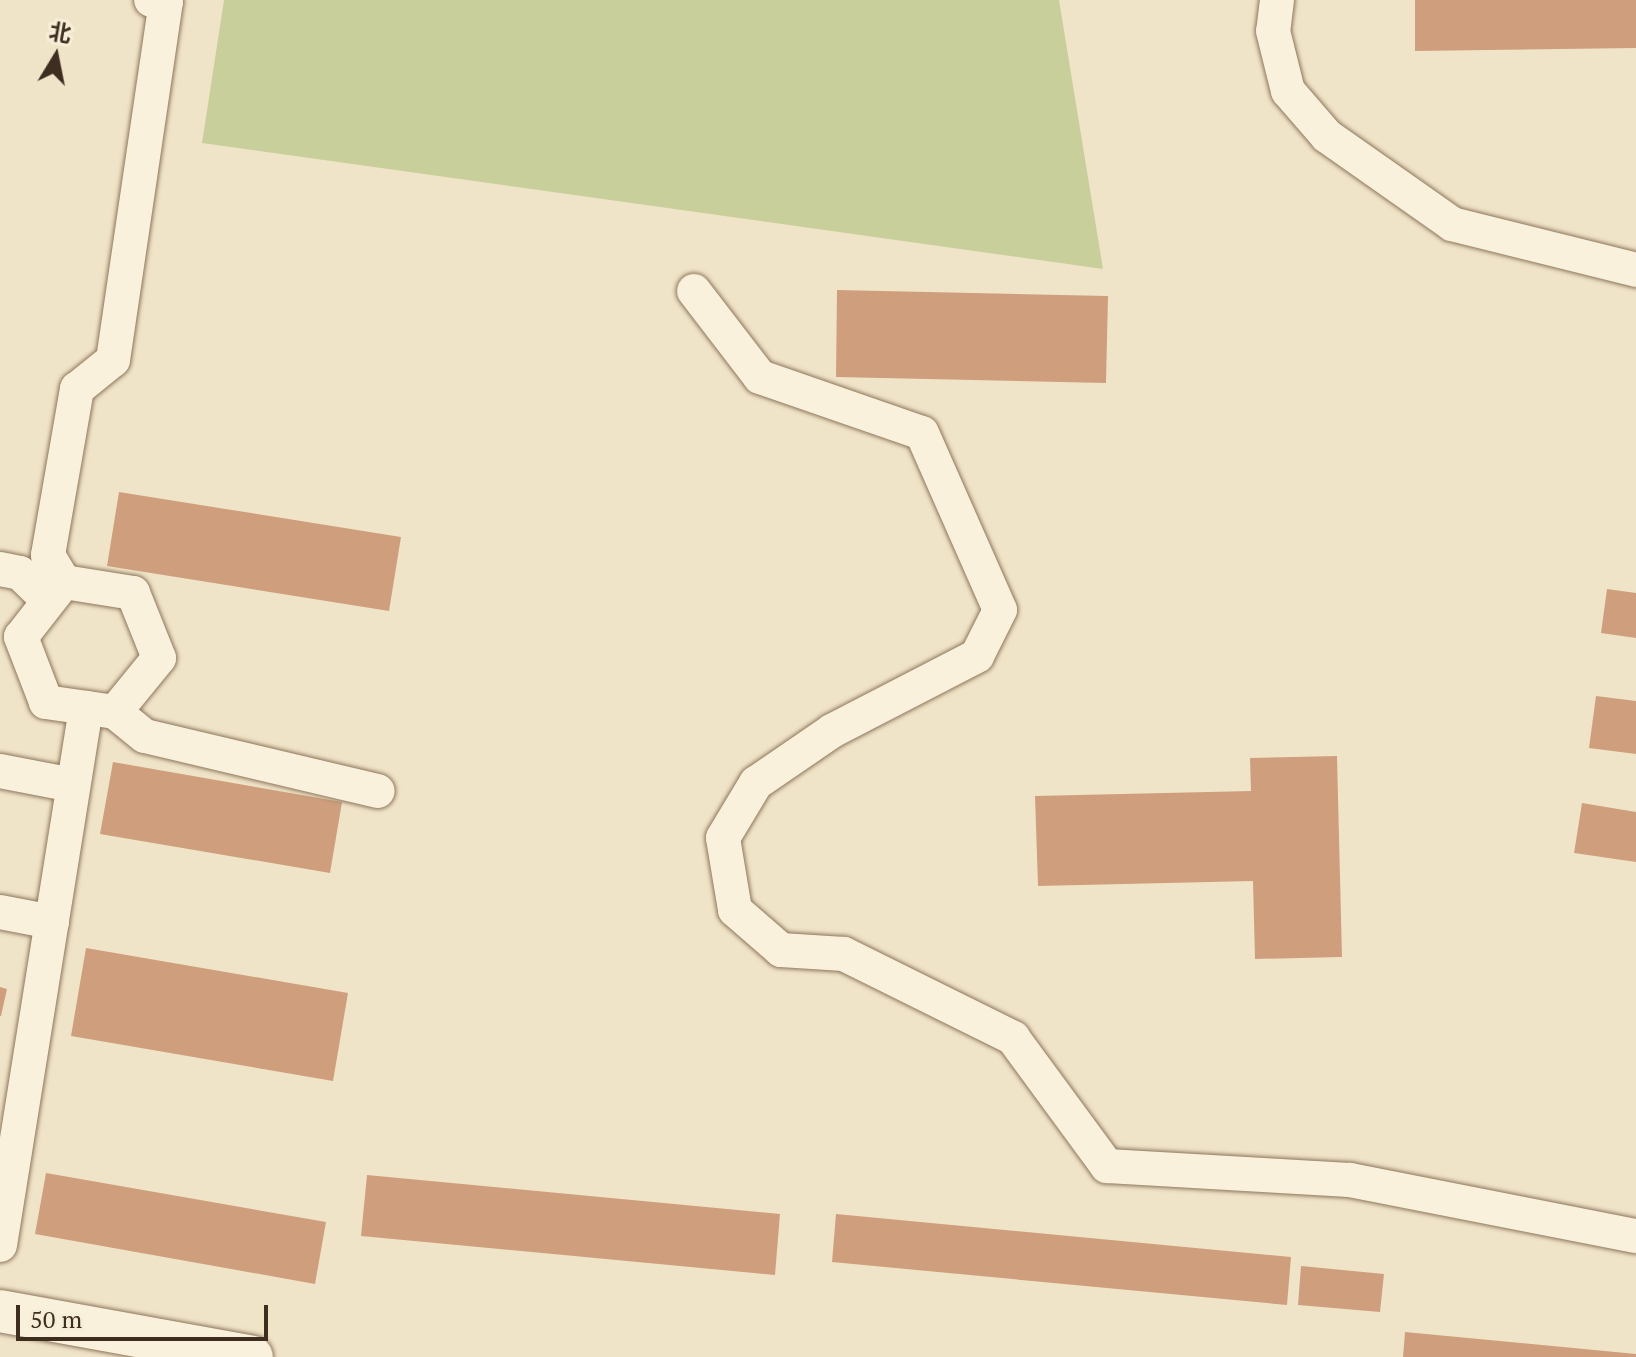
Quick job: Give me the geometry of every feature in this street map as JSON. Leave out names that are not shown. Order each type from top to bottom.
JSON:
[{"type":"street","points":[[57,592],[48,555],[77,389],[113,360],[166,2],[151,0]]},
{"type":"street","points":[[1277,0],[1273,31],[1288,91],[1327,136],[1452,224],[1636,270]]},
{"type":"street","points":[[694,291],[760,377],[922,433],[1000,610],[977,656],[832,731],[756,783],[723,838],[735,910],[781,950],[844,954],[1013,1038],[1107,1166],[1350,1180],[1636,1236]]},
{"type":"street","points":[[0,569],[20,573],[57,592],[133,593],[159,658],[100,710],[73,785],[0,1245]]},
{"type":"street","points":[[57,592],[21,637],[46,702],[100,710],[145,736],[378,791]]},
{"type":"street","points":[[0,771],[73,785]]},
{"type":"street","points":[[0,912],[52,922]]},
{"type":"street","points":[[0,1311],[252,1357]]},
{"type":"green space","points":[[224,0],[1059,0],[1103,269],[202,143]]},
{"type":"building","points":[[1415,0],[1636,0],[1636,48],[1415,51]]},
{"type":"building","points":[[837,290],[1108,296],[1106,383],[836,377]]},
{"type":"building","points":[[119,492],[401,537],[389,611],[107,566]]},
{"type":"building","points":[[1607,589],[1636,593],[1636,638],[1601,633]]},
{"type":"building","points":[[1596,696],[1636,701],[1636,754],[1589,748]]},
{"type":"building","points":[[1337,756],[1342,957],[1255,959],[1253,881],[1038,886],[1035,796],[1251,791],[1250,758]]},
{"type":"building","points":[[113,762],[342,802],[330,873],[100,834]]},
{"type":"building","points":[[1582,803],[1636,812],[1636,862],[1574,853]]},
{"type":"building","points":[[86,948],[348,993],[333,1081],[71,1036]]},
{"type":"building","points":[[0,987],[7,989],[1,1016],[0,1016]]},
{"type":"building","points":[[46,1173],[326,1222],[315,1284],[35,1234]]},
{"type":"building","points":[[367,1175],[780,1214],[775,1275],[361,1236]]},
{"type":"building","points":[[836,1214],[1291,1257],[1287,1305],[832,1262]]},
{"type":"building","points":[[1301,1266],[1384,1274],[1380,1312],[1298,1305]]},
{"type":"building","points":[[1405,1332],[1636,1354],[1636,1357],[1403,1357]]}]
